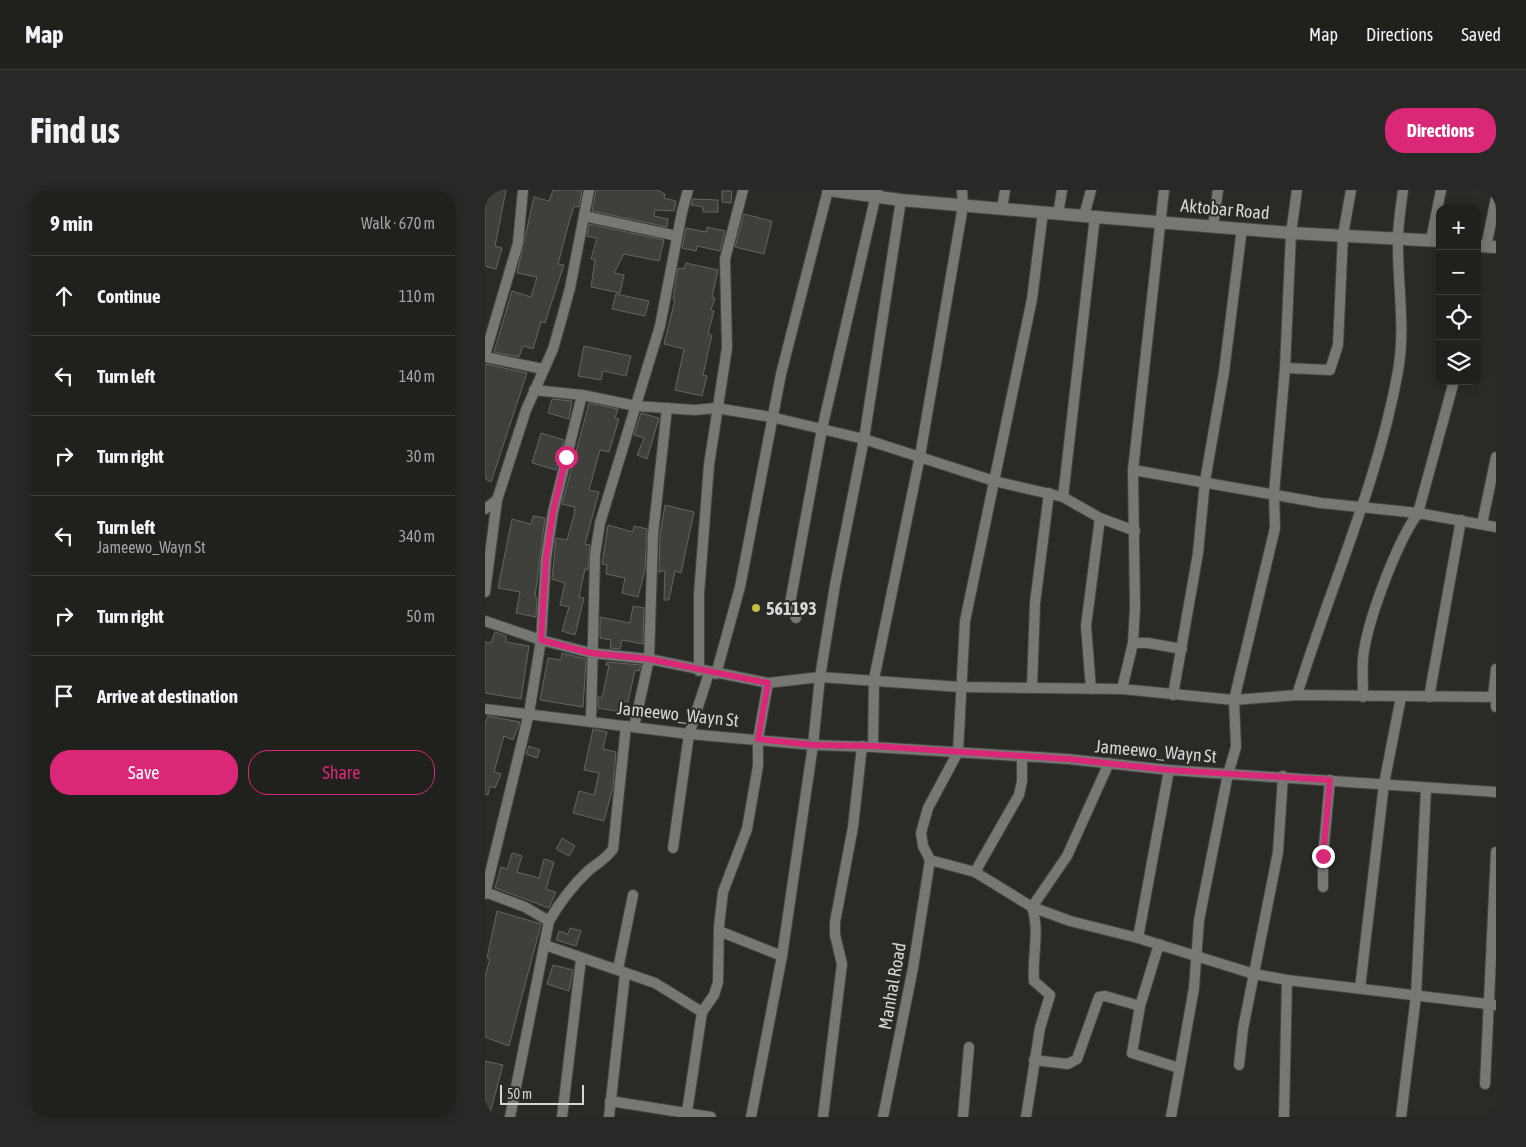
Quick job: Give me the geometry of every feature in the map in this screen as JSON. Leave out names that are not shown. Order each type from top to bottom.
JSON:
[{"type":"street","points":[[523,190],[518,243],[485,356],[543,369]]},
{"type":"street","points":[[485,592],[497,500],[510,455],[534,390],[553,349],[570,288],[589,190]]},
{"type":"street","points":[[591,720],[591,653],[595,555],[600,523],[612,478],[660,326],[688,190]]},
{"type":"street","points":[[708,673],[699,594],[716,408],[727,348],[725,259],[743,190]]},
{"type":"street","points":[[673,848],[689,734],[708,673],[740,587],[771,417],[828,190]]},
{"type":"street","name":"Aktobar Road","points":[[828,190],[877,193],[901,200],[1058,214],[1291,232],[1436,240]]},
{"type":"street","points":[[873,746],[874,679],[920,456],[963,206],[962,190]]},
{"type":"street","points":[[1002,209],[1005,190]]},
{"type":"street","points":[[1058,214],[1062,190]]},
{"type":"street","points":[[1063,497],[1091,190]]},
{"type":"street","points":[[1122,689],[1133,643],[1135,531],[1133,470],[1162,222],[1164,190]]},
{"type":"street","points":[[1213,226],[1218,190]]},
{"type":"street","points":[[1171,1117],[1197,957],[1199,920],[1228,774],[1236,747],[1233,700],[1275,528],[1273,493],[1285,368],[1291,232],[1297,190]]},
{"type":"street","points":[[1285,368],[1330,370],[1338,345],[1343,235],[1351,190]]},
{"type":"street","points":[[1297,695],[1313,641],[1363,508],[1398,370],[1403,331],[1397,238],[1403,190]]},
{"type":"street","points":[[1440,205],[1441,190]]},
{"type":"street","points":[[796,618],[791,610],[790,603],[822,429],[877,193]]},
{"type":"street","points":[[1483,247],[1496,198]]},
{"type":"street","points":[[751,1117],[782,956],[813,745],[820,677],[835,585],[865,439],[901,200]]},
{"type":"street","points":[[1043,212],[1033,294],[965,621],[958,752],[924,819],[921,833],[923,846],[930,860],[975,872],[1032,907],[1070,921],[1159,944],[1254,974],[1287,980],[1492,1005]]},
{"type":"street","points":[[584,216],[677,236]]},
{"type":"street","points":[[1173,695],[1198,553],[1205,481],[1224,372],[1241,228]]},
{"type":"street","points":[[1363,697],[1363,658],[1369,626],[1407,528],[1418,513],[1453,385]]},
{"type":"street","points":[[534,390],[582,395],[636,406],[716,408],[771,417],[865,439],[994,480],[1063,497],[1100,518],[1135,531]]},
{"type":"street","points":[[549,921],[525,907],[485,893],[529,713],[541,640],[546,559],[553,512],[582,395]]},
{"type":"street","points":[[511,1117],[549,921],[563,898],[589,871],[608,856],[613,848],[630,727],[649,659],[653,535],[667,408]]},
{"type":"street","points":[[1483,519],[1496,458]]},
{"type":"street","points":[[1133,470],[1205,481],[1321,503],[1418,513],[1461,520],[1483,519],[1496,527]]},
{"type":"street","points":[[1032,688],[1035,603],[1049,494]]},
{"type":"street","points":[[485,509],[497,500]]},
{"type":"street","points":[[1483,519],[1496,504]]},
{"type":"street","points":[[1091,689],[1087,626],[1100,518]]},
{"type":"street","points":[[1429,697],[1461,520]]},
{"type":"street","points":[[485,621],[541,640],[591,653],[649,659],[708,673],[768,683],[820,677],[874,679],[960,687],[1122,689],[1233,700],[1297,695],[1495,699],[1496,669]]},
{"type":"street","points":[[1133,643],[1148,643],[1182,649]]},
{"type":"street","points":[[687,1112],[702,1012],[714,996],[719,982],[719,931],[723,892],[747,828],[758,766],[758,739],[768,683]]},
{"type":"street","points":[[1360,988],[1384,784],[1401,697]]},
{"type":"street","name":"Jameewo_Wayn St","points":[[485,709],[591,720],[689,734],[813,745],[873,746],[1109,763],[1169,770],[1283,776],[1496,792]]},
{"type":"street","points":[[823,1117],[842,964],[835,934],[835,922],[853,827],[862,746]]},
{"type":"street","points":[[975,872],[1019,795],[1022,781],[1022,757]]},
{"type":"street","points":[[1026,1117],[1034,1060],[1050,995],[1034,981],[1033,966],[1037,925],[1032,907],[1067,856],[1109,763]]},
{"type":"street","points":[[1138,938],[1169,770]]},
{"type":"street","points":[[1239,1064],[1254,974],[1278,852],[1283,776]]},
{"type":"street","points":[[1323,887],[1323,856],[1330,780]]},
{"type":"street","points":[[1401,1117],[1417,996],[1426,788]]},
{"type":"street","points":[[1485,1084],[1492,1005],[1496,852]]},
{"type":"street","name":"Manhal Road","points":[[883,1117],[913,968],[930,860]]},
{"type":"street","points":[[609,1117],[621,971],[633,894]]},
{"type":"street","points":[[719,931],[782,956]]},
{"type":"street","points":[[1159,944],[1140,1006],[1132,1053],[1179,1068]]},
{"type":"street","points":[[545,945],[668,989],[702,1012]]},
{"type":"street","points":[[561,1117],[581,959]]},
{"type":"street","points":[[1284,1117],[1287,980]]},
{"type":"street","points":[[1034,1060],[1068,1064],[1077,1059],[1099,997],[1105,996],[1140,1006]]},
{"type":"street","points":[[963,1117],[969,1047]]},
{"type":"street","points":[[611,1101],[711,1117]]},
{"type":"building","points":[[485,190],[506,190],[495,246],[502,248],[496,269],[485,266]]},
{"type":"building","points":[[553,190],[582,190],[579,207],[574,206],[568,226],[558,264],[564,265],[545,323],[541,322],[533,349],[523,346],[519,357],[494,352],[512,291],[531,297],[537,277],[517,273],[534,197],[549,201]]},
{"type":"building","points":[[596,190],[657,190],[665,194],[664,198],[676,201],[674,211],[655,210],[654,216],[668,219],[667,227],[592,211]]},
{"type":"building","points":[[722,191],[732,191],[731,203],[722,202]]},
{"type":"building","points":[[693,199],[718,200],[718,212],[703,212],[703,207],[691,205]]},
{"type":"building","points":[[744,214],[772,221],[764,254],[735,247]]},
{"type":"building","points":[[589,224],[664,240],[659,261],[624,254],[614,273],[624,275],[620,293],[591,287],[595,260],[591,259],[597,238],[587,236]]},
{"type":"building","points":[[707,227],[725,231],[720,251],[697,246],[696,251],[682,248],[686,228],[706,232]]},
{"type":"building","points":[[686,263],[718,270],[712,297],[715,298],[711,310],[714,311],[708,334],[712,335],[703,375],[707,376],[702,396],[675,390],[684,349],[664,344],[675,300],[673,300],[678,268],[684,269]]},
{"type":"building","points":[[616,294],[649,301],[645,316],[612,309]]},
{"type":"building","points":[[584,346],[631,356],[626,376],[603,371],[601,380],[578,376]]},
{"type":"building","points":[[485,364],[527,373],[491,482],[485,479]]},
{"type":"building","points":[[552,399],[572,401],[569,419],[548,413]]},
{"type":"building","points":[[589,403],[618,409],[615,418],[619,419],[609,452],[600,450],[589,490],[599,492],[585,544],[590,545],[588,570],[585,569],[579,597],[584,598],[575,635],[562,631],[569,607],[560,605],[565,583],[552,579],[556,538],[567,540],[574,515],[575,507],[562,504]]},
{"type":"building","points":[[641,413],[659,418],[647,459],[637,455],[644,438],[634,435]]},
{"type":"building","points":[[541,433],[564,440],[556,470],[532,463]]},
{"type":"building","points":[[665,505],[694,512],[681,573],[675,571],[669,600],[664,600],[665,571],[660,571],[659,573],[660,535]]},
{"type":"building","points":[[533,516],[545,518],[535,597],[537,598],[536,617],[516,613],[520,592],[498,588],[512,519],[531,524]]},
{"type":"building","points":[[608,525],[633,532],[634,526],[647,529],[645,570],[638,597],[622,593],[625,578],[606,574],[607,565],[602,564]]},
{"type":"building","points":[[633,606],[644,608],[643,644],[622,640],[620,649],[610,648],[611,640],[600,638],[600,617],[630,623]]},
{"type":"building","points":[[495,632],[506,636],[506,642],[529,646],[521,699],[485,693],[485,642],[491,643]]},
{"type":"building","points":[[562,653],[586,659],[583,707],[540,700],[548,658],[561,660]]},
{"type":"building","points":[[607,662],[641,665],[639,671],[635,670],[628,702],[624,701],[621,712],[598,708],[598,697],[602,698],[609,665],[606,665]]},
{"type":"building","points":[[488,716],[520,722],[513,740],[504,736],[494,772],[501,774],[495,788],[490,786],[488,795],[485,794],[485,722]]},
{"type":"building","points":[[593,729],[607,732],[603,749],[616,752],[613,787],[604,821],[573,813],[579,791],[594,795],[599,773],[584,770]]},
{"type":"building","points":[[529,746],[540,750],[537,758],[526,754]]},
{"type":"building","points":[[562,838],[575,846],[569,856],[556,849]]},
{"type":"building","points":[[512,853],[522,856],[517,872],[539,878],[544,859],[554,862],[546,889],[556,892],[549,908],[495,888],[501,867],[507,869]]},
{"type":"building","points":[[497,911],[541,924],[509,1046],[485,1037],[485,976],[490,959],[487,958]]},
{"type":"building","points":[[570,928],[581,931],[576,946],[556,940],[559,931],[568,934]]},
{"type":"building","points":[[553,965],[573,970],[569,991],[547,984]]},
{"type":"building","points":[[485,1061],[503,1065],[489,1117],[485,1117]]},
{"type":"place","name":"561193","points":[[756,608]]},
{"type":"route","points":[[566,457],[553,512],[546,559],[541,640],[591,653],[649,659],[709,673],[768,683],[758,739],[813,745],[873,746],[1068,759],[1169,770],[1330,780],[1323,856]]}]
